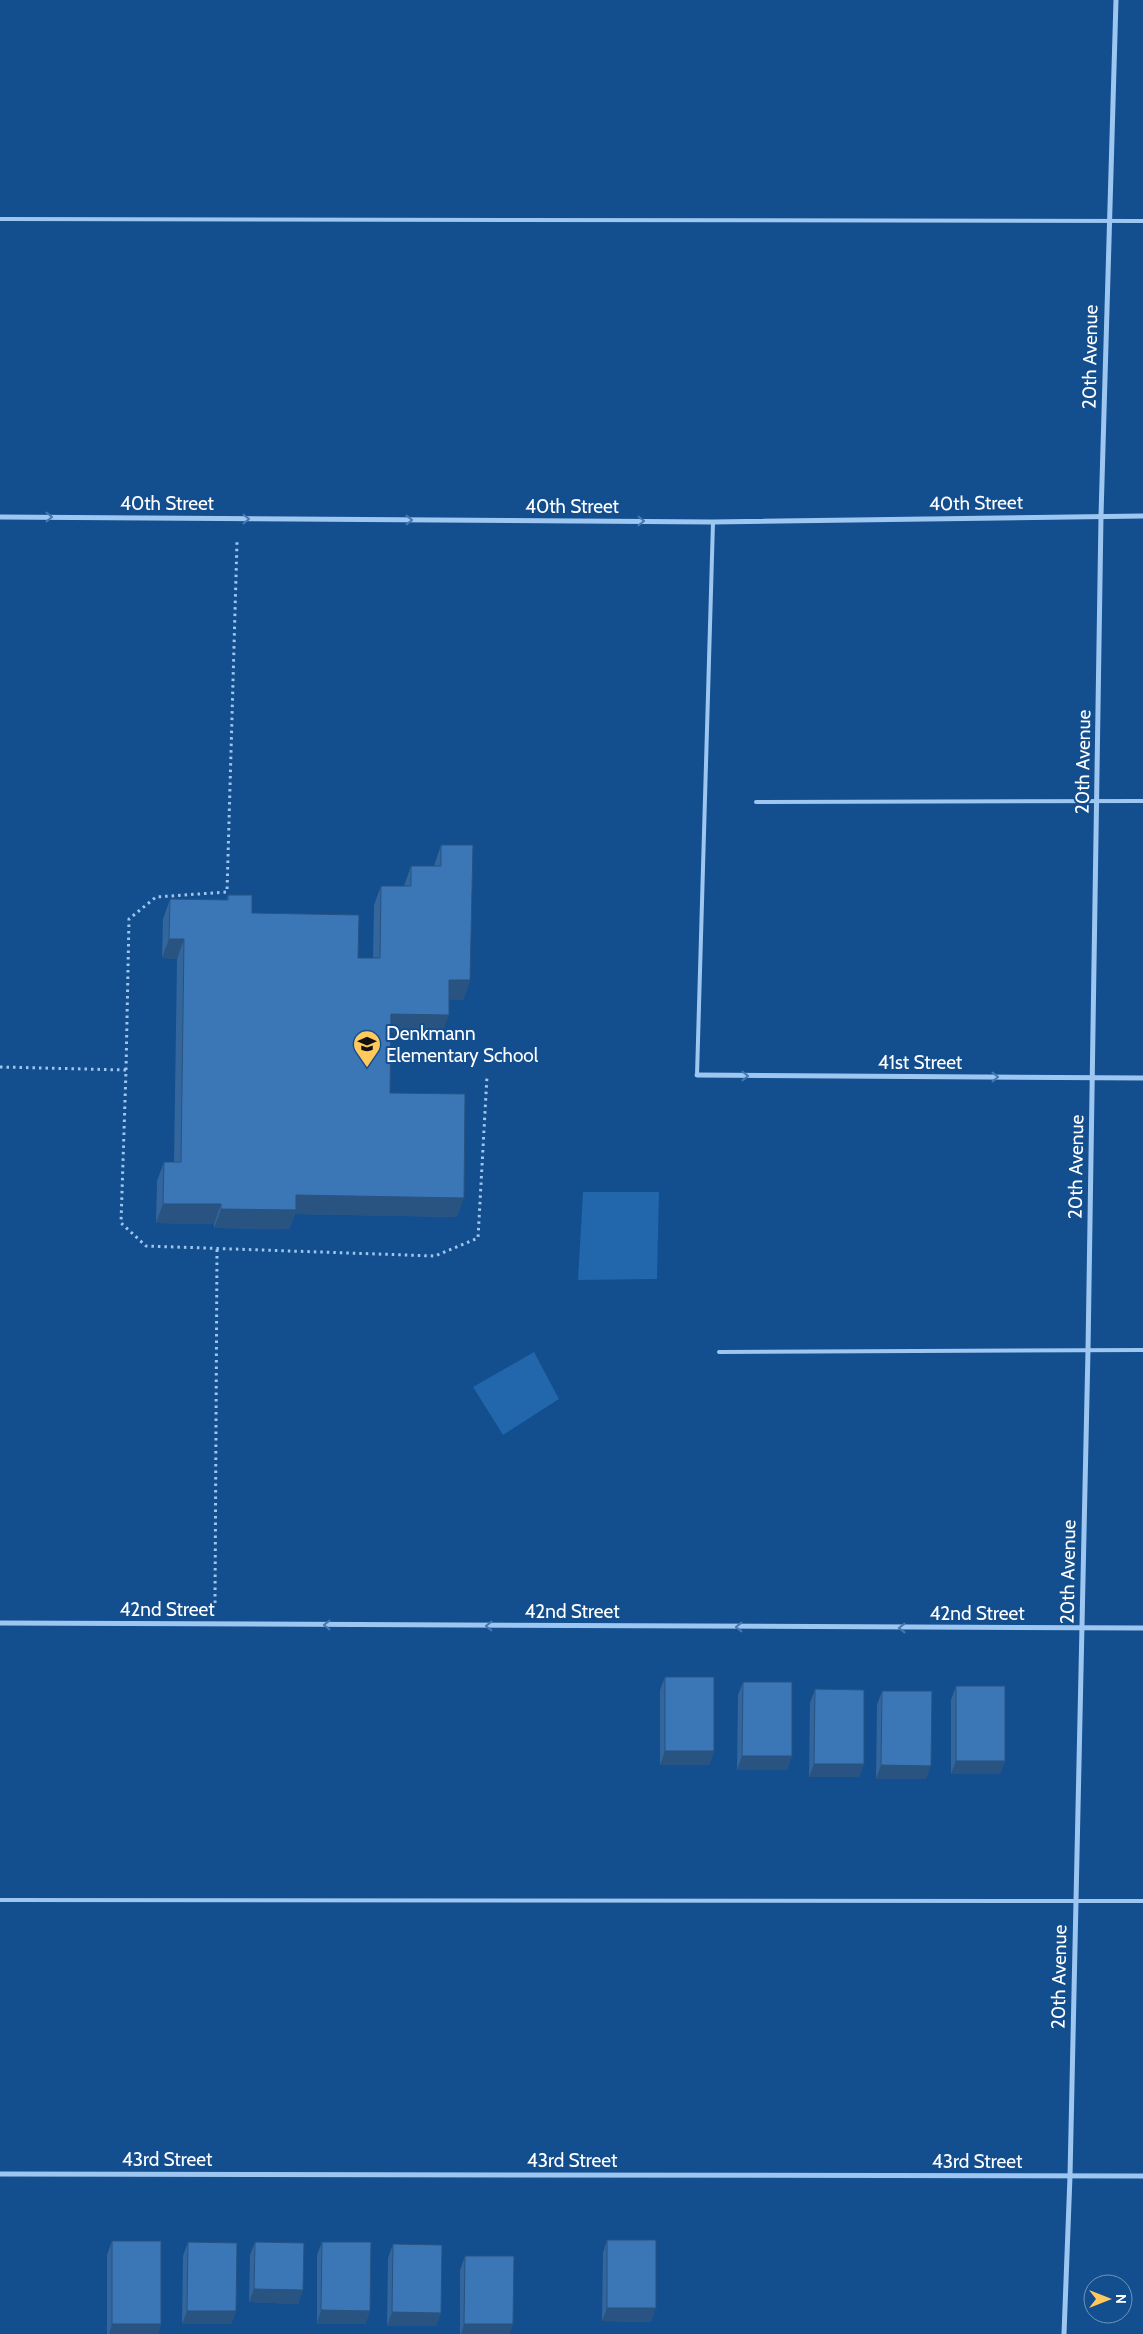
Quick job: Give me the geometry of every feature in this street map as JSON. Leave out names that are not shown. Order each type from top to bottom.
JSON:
[{"type":"street","name":"20th Avenue","points":[[1064,2334],[1070,2176],[1088,1350],[1108,221],[1116,0]]},
{"type":"street","name":"40th Street","points":[[0,517],[713,522],[1143,516]]},
{"type":"street","name":"41st Street","points":[[697,1075],[1143,1078]]},
{"type":"street","name":"42nd Street","points":[[0,1623],[1143,1628]]},
{"type":"street","name":"43rd Street","points":[[0,2174],[1143,2176]]},
{"type":"lane","points":[[0,220],[1143,221]]},
{"type":"lane","points":[[697,1075],[713,522]]},
{"type":"lane","points":[[756,802],[1143,801]]},
{"type":"lane","points":[[719,1352],[1143,1350]]},
{"type":"lane","points":[[0,1900],[1143,1901]]},
{"type":"path","points":[[238,519],[227,892],[156,897],[129,919],[121,1223],[146,1246],[435,1256],[478,1238],[487,1076]]},
{"type":"path","points":[[0,1067],[126,1070]]},
{"type":"path","points":[[214,1624],[217,1248]]},
{"type":"shaded area","points":[[583,1192],[659,1192],[657,1279],[578,1280]]},
{"type":"shaded area","points":[[534,1352],[559,1399],[503,1435],[473,1387]]},
{"type":"building","points":[[441,845],[473,845],[470,980],[449,980],[449,1015],[391,1014],[390,1093],[465,1094],[464,1198],[296,1195],[296,1210],[221,1209],[221,1204],[163,1204],[164,1162],[181,1162],[184,939],[169,939],[170,899],[228,900],[228,895],[252,895],[252,913],[359,915],[358,958],[380,958],[381,886],[411,886],[411,866],[441,866]]},
{"type":"building","points":[[665,1677],[714,1677],[714,1751],[665,1751]]},
{"type":"building","points":[[743,1682],[792,1682],[792,1756],[742,1756]]},
{"type":"building","points":[[956,1686],[1005,1686],[1005,1761],[956,1761]]},
{"type":"building","points":[[815,1689],[864,1690],[864,1764],[814,1764]]},
{"type":"building","points":[[882,1691],[932,1691],[931,1766],[881,1765]]},
{"type":"building","points":[[607,2240],[656,2240],[656,2308],[607,2308]]},
{"type":"building","points":[[112,2241],[161,2241],[161,2324],[112,2324]]},
{"type":"building","points":[[188,2242],[237,2243],[236,2311],[187,2311]]},
{"type":"building","points":[[255,2242],[304,2243],[303,2290],[254,2289]]},
{"type":"building","points":[[322,2242],[371,2242],[370,2311],[321,2310]]},
{"type":"building","points":[[393,2244],[442,2245],[441,2313],[392,2312]]},
{"type":"building","points":[[465,2256],[514,2256],[513,2324],[464,2324]]},
{"type":"place","name":"Denkmann Elementary School","points":[[367,1068]]}]
